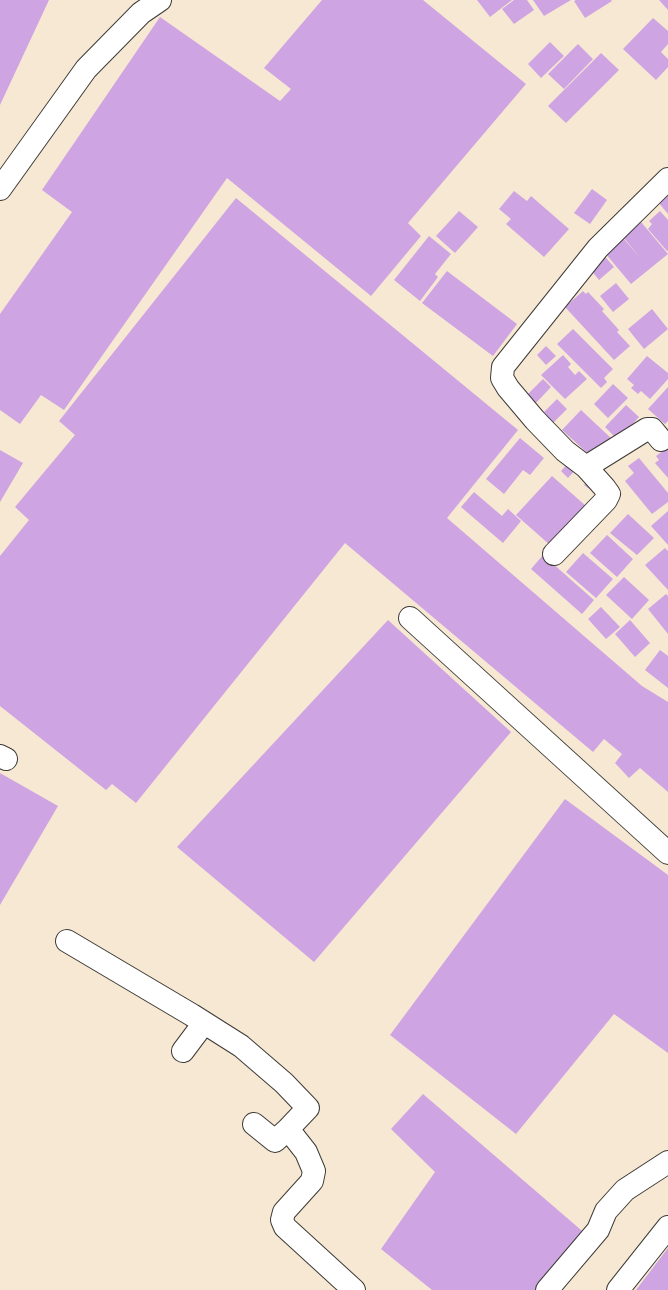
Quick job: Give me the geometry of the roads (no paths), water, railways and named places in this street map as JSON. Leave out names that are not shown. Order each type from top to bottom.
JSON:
[{"type":"street","points":[[0,189],[86,69],[141,13],[160,0]]},
{"type":"street","points":[[554,554],[608,497],[609,494],[586,467],[565,450],[550,435],[508,388],[502,378],[503,367],[598,248],[668,178]]},
{"type":"street","points":[[586,467],[647,429],[652,429],[661,440]]},
{"type":"street","points":[[410,618],[668,853]]},
{"type":"street","points":[[67,941],[240,1046],[284,1083],[308,1108],[275,1141],[254,1124]]},
{"type":"street","points":[[183,1051],[204,1023]]},
{"type":"street","points":[[288,1129],[306,1152],[314,1171],[312,1181],[284,1212],[282,1220],[284,1227],[354,1290]]},
{"type":"street","points":[[547,1290],[598,1230],[606,1211],[625,1190],[668,1162]]},
{"type":"street","points":[[618,1290],[668,1227]]}]
